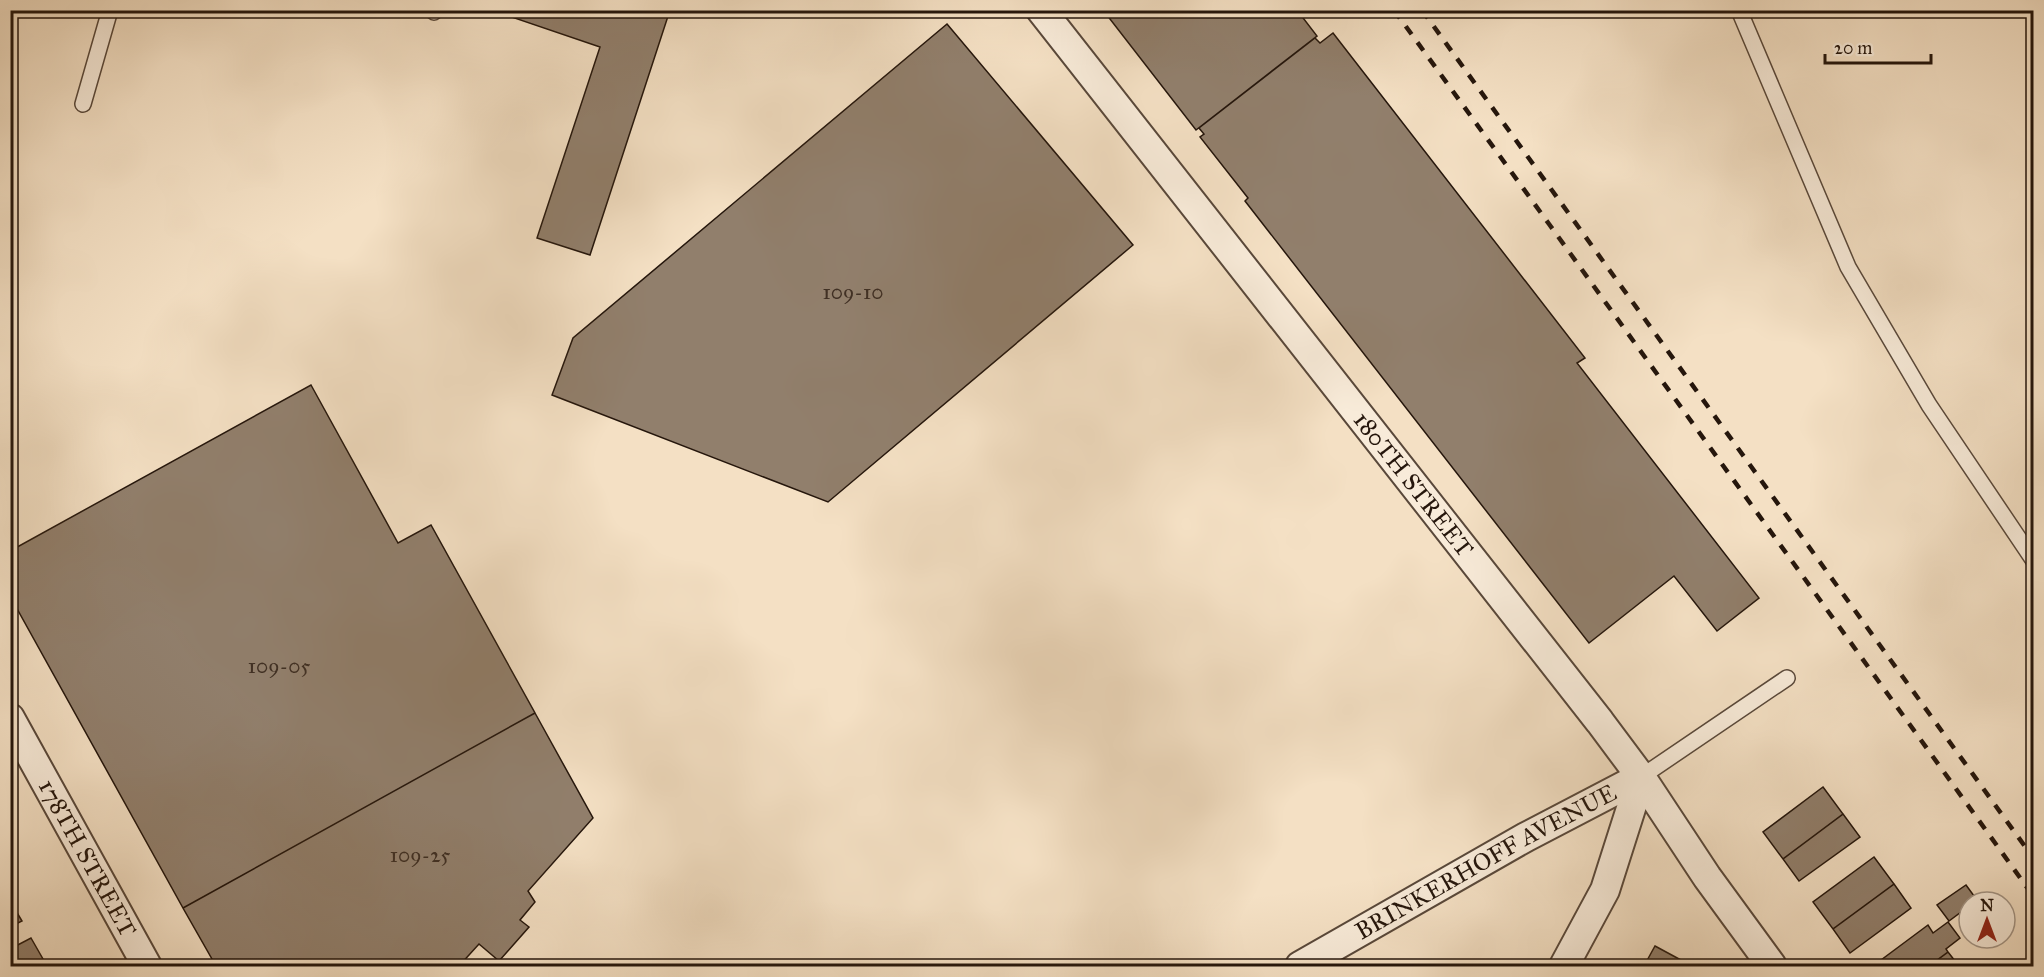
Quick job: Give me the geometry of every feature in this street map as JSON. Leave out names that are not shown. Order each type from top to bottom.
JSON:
[{"type":"street","name":"180TH STREET","points":[[1041,10],[1641,777],[1707,877],[1772,966]]},
{"type":"street","name":"178TH STREET","points":[[10,718],[147,966]]},
{"type":"street","name":"BRINKERHOFF AVENUE","points":[[1300,966],[1526,837],[1641,777]]},
{"type":"street","points":[[1564,966],[1605,890],[1641,777]]},
{"type":"lane","points":[[83,104],[110,10]]},
{"type":"lane","points":[[1739,10],[1848,267],[1929,405],[2034,561]]},
{"type":"lane","points":[[1641,777],[1787,678]]},
{"type":"building","points":[[491,10],[670,10],[590,255],[537,238],[600,47]]},
{"type":"building","points":[[1103,10],[1297,10],[1317,36],[1196,130]]},
{"type":"building","points":[[947,24],[1133,245],[828,502],[552,395],[573,338]]},
{"type":"building","points":[[1333,33],[1585,358],[1577,363],[1759,598],[1717,631],[1674,576],[1589,643],[1245,201],[1248,198],[1200,137],[1204,134],[1199,128],[1315,38],[1320,43]]},
{"type":"building","points":[[311,385],[398,543],[431,525],[535,713],[183,908],[10,596],[10,551]]},
{"type":"building","points":[[535,713],[593,818],[528,891],[535,902],[520,920],[529,927],[499,961],[479,944],[459,966],[216,966],[183,908]]},
{"type":"building","points":[[1823,787],[1843,814],[1783,859],[1763,832]]},
{"type":"building","points":[[1843,814],[1860,837],[1799,881],[1783,859]]},
{"type":"building","points":[[1874,857],[1894,884],[1833,929],[1813,902]]},
{"type":"building","points":[[1894,884],[1911,908],[1850,953],[1833,929]]},
{"type":"building","points":[[1966,885],[1970,890],[1959,890]]},
{"type":"building","points":[[1957,891],[1957,915],[1949,921],[1937,905]]},
{"type":"building","points":[[10,901],[22,921],[10,927]]},
{"type":"building","points":[[1948,922],[1957,934],[1957,940],[1946,949],[1948,952],[1929,966],[1873,966],[1928,925],[1933,933]]},
{"type":"building","points":[[31,938],[47,966],[10,966],[10,949]]},
{"type":"building","points":[[1655,946],[1692,966],[1644,966]]},
{"type":"building","points":[[1948,952],[1959,966],[1929,966]]},
{"type":"railway","points":[[1394,10],[2034,897]]},
{"type":"railway","points":[[1422,10],[2034,859]]}]
